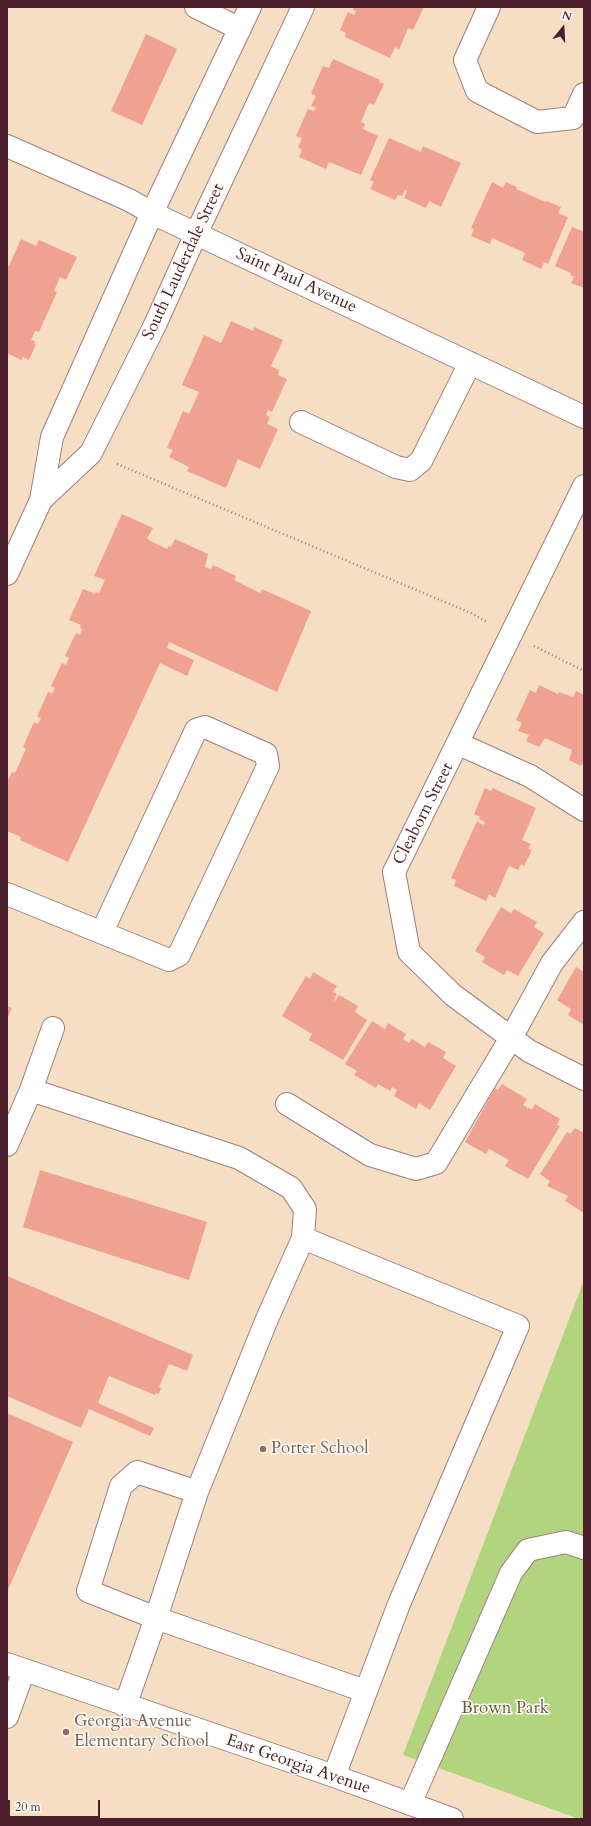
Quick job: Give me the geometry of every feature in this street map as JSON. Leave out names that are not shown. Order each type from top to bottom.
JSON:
[{"type":"street","points":[[196,7],[240,29]]},
{"type":"street","name":"South Lauderdale Street","points":[[7,574],[41,500],[52,437],[152,213],[250,7]]},
{"type":"street","name":"South Lauderdale Street","points":[[41,500],[90,453],[154,328],[196,234],[303,7]]},
{"type":"street","points":[[489,7],[464,60],[477,91],[537,122],[573,118],[584,94]]},
{"type":"street","name":"Saint Paul Avenue","points":[[7,146],[129,200],[196,234],[584,417]]},
{"type":"street","points":[[301,422],[396,467],[410,470],[421,462],[470,363]]},
{"type":"street","name":"Cleaborn Street","points":[[584,486],[459,744],[394,872],[409,952],[454,995],[511,1038],[529,1051],[584,1079]]},
{"type":"street","points":[[7,894],[169,960],[179,955],[268,766],[266,754],[205,726],[196,730],[102,932]]},
{"type":"street","points":[[459,744],[530,776],[584,810]]},
{"type":"street","points":[[287,1104],[370,1155],[416,1169],[436,1163],[511,1038],[552,963],[584,922]]},
{"type":"street","points":[[7,1145],[31,1090],[53,1028]]},
{"type":"street","points":[[31,1090],[239,1158],[291,1188],[305,1209],[303,1238],[267,1319],[197,1492],[126,1706]]},
{"type":"street","points":[[303,1238],[518,1326],[399,1604],[334,1776]]},
{"type":"street","points":[[197,1492],[137,1472],[120,1486],[88,1591],[156,1618],[365,1691]]},
{"type":"street","points":[[410,1804],[511,1573],[528,1550],[566,1542],[584,1548]]},
{"type":"street","points":[[7,1717],[15,1667]]},
{"type":"street","name":"East Georgia Avenue","points":[[15,1667],[334,1776],[452,1819]]},
{"type":"path","points":[[90,453],[471,613],[511,635],[584,671]]},
{"type":"green space","name":"Brown Park","points":[[584,1280],[584,1819],[579,1819],[403,1755]]},
{"type":"building","points":[[354,7],[424,7],[413,30],[408,28],[399,50],[395,47],[390,58],[345,37],[346,33],[340,30],[348,12],[354,15],[356,11],[353,10]]},
{"type":"building","points":[[146,34],[177,49],[142,125],[111,111]]},
{"type":"building","points":[[333,59],[380,80],[379,82],[384,84],[374,105],[369,103],[361,122],[365,124],[363,129],[378,136],[361,175],[329,162],[326,169],[299,157],[302,150],[298,147],[302,138],[296,136],[308,109],[314,111],[316,108],[311,106],[316,96],[311,93],[323,66],[329,68]]},
{"type":"building","points":[[389,138],[421,152],[423,146],[461,163],[441,207],[429,201],[426,208],[404,198],[407,191],[405,190],[402,196],[398,195],[395,200],[370,189],[374,182],[370,180]]},
{"type":"building","points":[[492,182],[503,188],[506,182],[517,187],[516,189],[561,207],[558,213],[568,217],[548,264],[544,262],[541,269],[522,260],[525,253],[492,238],[490,244],[471,236],[474,229],[471,228]]},
{"type":"building","points":[[572,227],[584,232],[584,288],[571,283],[574,277],[570,275],[571,273],[555,266]]},
{"type":"building","points":[[21,239],[36,246],[39,240],[77,257],[66,280],[60,277],[54,291],[57,292],[39,332],[35,331],[31,340],[35,341],[34,344],[36,344],[29,360],[23,357],[21,360],[7,353],[7,265],[9,266]]},
{"type":"building","points":[[231,321],[253,331],[254,327],[283,340],[271,366],[279,370],[278,375],[287,379],[272,412],[268,410],[266,415],[270,417],[267,424],[278,429],[260,469],[238,459],[226,488],[187,471],[189,467],[169,457],[173,450],[167,448],[183,411],[189,414],[199,392],[182,385],[204,335],[221,343]]},
{"type":"building","points":[[122,514],[153,528],[147,539],[167,549],[169,546],[171,547],[175,539],[208,554],[205,567],[211,569],[213,565],[236,576],[234,580],[260,593],[262,589],[311,611],[277,692],[169,642],[167,648],[194,660],[187,676],[160,663],[68,862],[20,840],[21,837],[7,831],[7,782],[12,772],[15,773],[26,749],[23,747],[34,722],[38,724],[41,718],[37,717],[48,692],[52,694],[55,688],[51,686],[62,663],[66,665],[69,658],[65,656],[76,633],[80,635],[82,629],[80,628],[81,625],[69,620],[83,589],[95,594],[96,592],[99,593],[105,580],[94,576]]},
{"type":"building","points":[[539,685],[558,694],[559,692],[573,697],[576,691],[584,695],[584,761],[581,766],[569,760],[572,750],[545,738],[539,747],[526,741],[529,735],[518,731],[522,723],[516,720],[530,690],[536,693]]},
{"type":"building","points":[[485,788],[491,791],[493,788],[536,808],[522,840],[531,844],[528,849],[532,850],[524,866],[521,864],[518,870],[509,866],[495,898],[489,894],[486,901],[454,886],[456,880],[451,878],[477,821],[483,825],[485,822],[474,814]]},
{"type":"building","points":[[501,907],[511,913],[514,909],[537,922],[534,927],[544,933],[518,976],[507,970],[504,975],[482,962],[485,957],[475,951]]},
{"type":"building","points":[[576,967],[584,972],[584,1025],[568,1015],[571,1009],[557,1000]]},
{"type":"building","points":[[313,972],[337,986],[333,992],[337,994],[334,1000],[335,1001],[339,995],[358,1006],[355,1012],[367,1020],[343,1060],[309,1040],[312,1034],[282,1016],[306,976],[310,979]]},
{"type":"building","points":[[7,1006],[12,1008],[7,1019]]},
{"type":"building","points":[[372,1021],[385,1029],[388,1023],[406,1034],[403,1039],[409,1043],[412,1039],[425,1047],[428,1042],[446,1052],[443,1058],[456,1066],[430,1110],[419,1103],[416,1109],[394,1096],[397,1090],[392,1087],[390,1091],[378,1084],[376,1088],[354,1075],[357,1071],[345,1064]]},
{"type":"building","points":[[502,1084],[527,1099],[523,1105],[527,1107],[527,1110],[528,1107],[532,1110],[535,1104],[560,1119],[557,1125],[560,1126],[528,1179],[505,1166],[509,1160],[489,1149],[486,1154],[465,1142],[495,1088],[498,1090]]},
{"type":"building","points":[[575,1128],[584,1133],[584,1213],[565,1201],[568,1196],[547,1186],[550,1181],[540,1174],[567,1132],[570,1134]]},
{"type":"building","points":[[40,1170],[207,1222],[189,1280],[23,1227]]},
{"type":"building","points":[[7,1276],[193,1355],[187,1371],[169,1364],[159,1387],[161,1388],[159,1394],[156,1393],[155,1395],[109,1376],[98,1403],[154,1428],[150,1436],[89,1409],[81,1428],[7,1396]]},
{"type":"building","points":[[7,1413],[73,1442],[7,1592]]},
{"type":"place","name":"Porter School","points":[[263,1449]]},
{"type":"place","name":"Georgia Avenue Elementary School","points":[[66,1732]]}]
